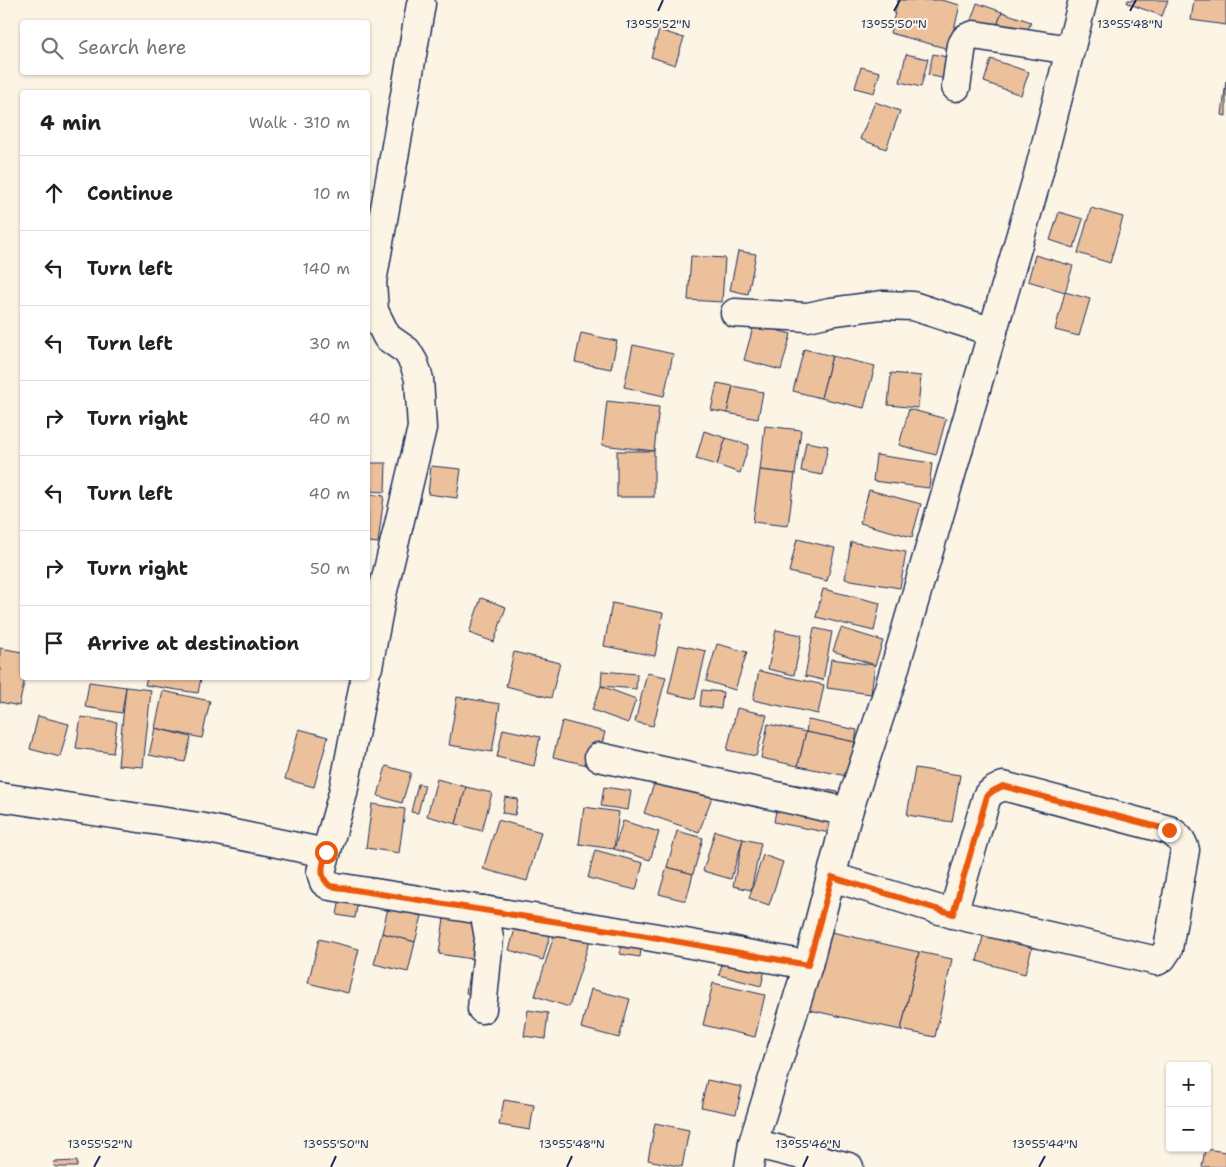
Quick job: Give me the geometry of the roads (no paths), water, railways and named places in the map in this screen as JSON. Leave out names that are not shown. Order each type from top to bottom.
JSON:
[{"type":"street","points":[[849,1167],[751,1155],[808,965],[848,812],[889,688],[1037,180],[1083,0]]},
{"type":"street","points":[[370,657],[381,599],[422,428],[419,379],[414,363],[407,351],[388,337],[374,312],[372,282],[421,4]]},
{"type":"street","points":[[956,87],[962,45],[966,38],[974,35],[1070,50]]},
{"type":"street","points":[[735,313],[808,317],[830,312],[897,305],[922,308],[993,332]]},
{"type":"street","points":[[365,680],[342,793],[321,872],[324,882],[330,886],[641,935],[808,965]]},
{"type":"street","points":[[599,757],[848,812]]},
{"type":"street","points":[[832,877],[953,914],[1157,961],[1162,958],[1168,948],[1185,850],[1178,835],[1169,830],[1003,786],[987,796],[953,914]]},
{"type":"street","points":[[0,797],[199,827],[326,852]]},
{"type":"street","points":[[482,1009],[489,938],[484,910]]}]
